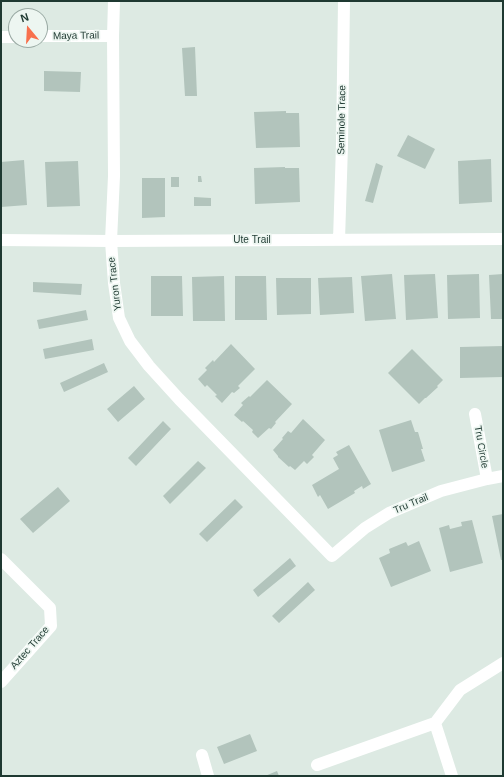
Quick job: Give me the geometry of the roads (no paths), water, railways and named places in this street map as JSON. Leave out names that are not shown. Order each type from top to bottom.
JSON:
[{"type":"street","name":"Yuron Trace","points":[[114,1],[114,176],[111,241],[114,283],[119,318],[130,341],[149,366],[179,399],[332,556]]},
{"type":"street","name":"Seminole Trace","points":[[339,240],[344,1]]},
{"type":"street","name":"Maya Trail","points":[[48,36],[113,36]]},
{"type":"street","name":"Ute Trail","points":[[1,240],[111,241],[503,239]]},
{"type":"street","name":"Tru Circle","points":[[475,414],[487,479]]},
{"type":"street","name":"Tru Trail","points":[[332,556],[365,528],[390,513],[441,491],[503,476]]},
{"type":"street","name":"Aztec Trace","points":[[1,559],[50,608],[51,626],[1,682]]},
{"type":"street","points":[[317,765],[435,723],[460,690],[503,663]]},
{"type":"street","points":[[435,723],[452,776]]},
{"type":"street","points":[[202,754],[208,776]]}]
